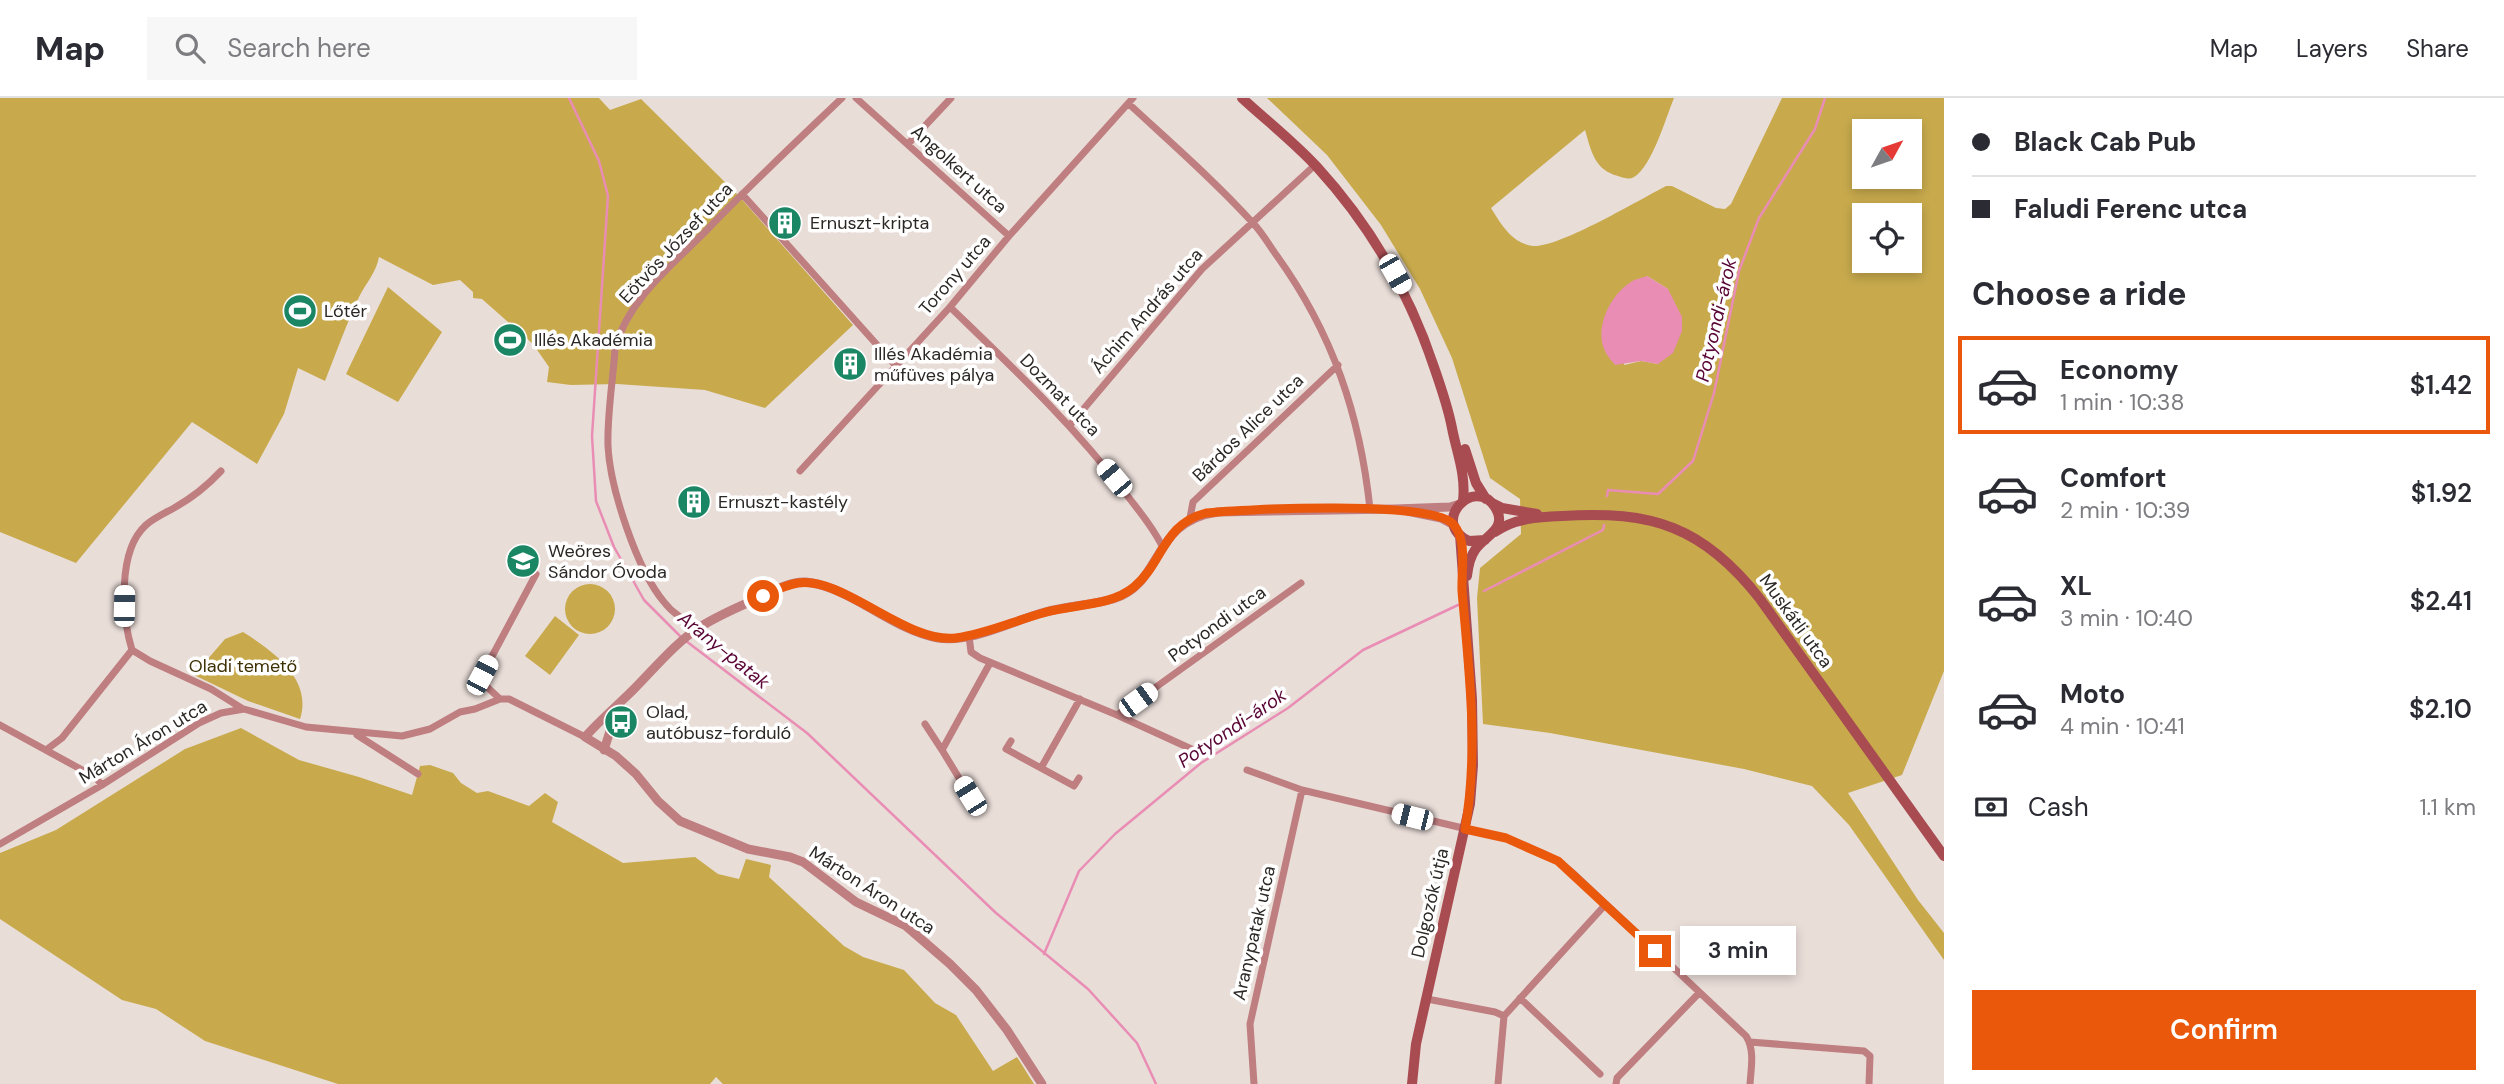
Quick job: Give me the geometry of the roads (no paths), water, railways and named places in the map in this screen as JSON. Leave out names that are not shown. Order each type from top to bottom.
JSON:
[{"type":"main road","points":[[1242,98],[1315,165],[1341,194],[1405,292],[1423,332],[1476,483],[1499,517],[1495,532],[1485,540],[1474,542],[1457,530],[1454,516],[1461,502],[1465,482],[1451,415]]},
{"type":"main road","points":[[1461,502],[1474,497],[1489,501]]},
{"type":"main road","name":"Muskátli utca","points":[[1489,501],[1502,508],[1550,517]]},
{"type":"main road","name":"Muskátli utca","points":[[1495,532],[1513,523],[1550,517],[1609,514],[1663,523],[1698,540],[1732,566],[1760,599],[1944,856]]},
{"type":"main road","name":"Dolgozók útja","points":[[1412,1084],[1416,1044],[1469,804],[1473,744],[1465,603],[1457,530]]},
{"type":"main road","name":"Dolgozók útja","points":[[1465,603],[1467,572],[1472,554],[1485,540]]},
{"type":"street","name":"Eötvös József utca","points":[[695,630],[663,601],[638,554],[617,496],[610,468],[608,443],[615,349],[623,325],[653,284],[741,194],[842,98]]},
{"type":"street","name":"Angolkert utca","points":[[856,98],[1009,236]]},
{"type":"street","points":[[908,144],[951,98]]},
{"type":"street","points":[[1131,101],[1252,222],[1303,295],[1338,365],[1359,433],[1370,509]]},
{"type":"street","name":"Torony utca","points":[[800,471],[950,307],[1009,236],[1131,101]]},
{"type":"street","name":"Áchim András utca","points":[[1070,425],[1202,269],[1315,165]]},
{"type":"street","points":[[741,194],[895,366]]},
{"type":"street","name":"Dozmat utca","points":[[950,307],[1070,425],[1114,478],[1156,534],[1162,547]]},
{"type":"street","name":"Bárdos Alice utca","points":[[1190,518],[1193,502],[1338,365]]},
{"type":"street","points":[[221,471],[199,492],[146,525],[135,543],[124,579],[124,606],[132,650],[150,661],[211,688],[244,709],[306,727],[402,736],[430,729],[460,712],[500,699],[485,685],[482,675],[537,574]]},
{"type":"street","points":[[585,737],[695,630],[722,614],[783,586],[806,582],[833,590],[926,635],[952,638],[969,636],[1046,612],[1114,599],[1135,587],[1162,547],[1190,518],[1218,512],[1450,507],[1461,502]]},
{"type":"street","points":[[1395,509],[1441,518],[1457,530]]},
{"type":"street","name":"Potyondi utca","points":[[1117,715],[1301,583]]},
{"type":"street","points":[[969,636],[971,652],[990,663],[1080,699],[1198,752]]},
{"type":"street","points":[[46,750],[62,738],[132,650]]},
{"type":"street","points":[[942,750],[990,663]]},
{"type":"street","name":"Márton Áron utca","points":[[500,699],[520,703],[616,756],[680,821],[748,849],[803,862],[856,902],[906,926],[976,990],[1007,1030],[1042,1084]]},
{"type":"street","points":[[1041,768],[1080,699]]},
{"type":"street","points":[[604,750],[613,717],[620,703]]},
{"type":"street","name":"Márton Áron utca","points":[[0,844],[102,785],[199,723],[221,713],[244,709]]},
{"type":"street","points":[[925,724],[970,796]]},
{"type":"street","points":[[0,725],[95,777],[102,785]]},
{"type":"street","points":[[354,733],[418,774]]},
{"type":"street","points":[[1010,741],[1006,749],[1074,786],[1079,778]]},
{"type":"street","points":[[1247,770],[1302,790],[1506,838],[1558,861],[1750,1042],[1750,1084]]},
{"type":"street","name":"Aranypatak utca","points":[[1254,1084],[1250,1024],[1302,790]]},
{"type":"street","points":[[1498,1084],[1504,1016],[1606,904]]},
{"type":"street","points":[[1616,1084],[1617,1078],[1699,993]]},
{"type":"street","points":[[1520,998],[1600,1074]]},
{"type":"street","points":[[1427,999],[1504,1016]]},
{"type":"street","points":[[1750,1042],[1864,1051],[1870,1056],[1869,1084]]},
{"type":"waterway","name":"Arany-patak","points":[[569,98],[599,161],[608,196],[592,436],[596,501],[614,547],[644,600],[681,637]]},
{"type":"waterway","name":"Potyondi-árok","points":[[1607,496],[1608,490],[1658,494],[1693,461],[1714,393],[1739,271],[1759,218],[1815,129],[1825,98]]},
{"type":"waterway","name":"Potyondi-árok","points":[[1484,591],[1603,530],[1604,525]]},
{"type":"waterway","name":"Potyondi-árok","points":[[1044,954],[1079,871],[1115,834],[1201,763],[1288,708],[1363,650],[1458,605]]},
{"type":"waterway","name":"Arany-patak","points":[[686,641],[807,733],[996,913],[1088,989],[1137,1043],[1156,1084]]},
{"type":"place","name":"Ernuszt-kripta","points":[[785,223]]},
{"type":"place","name":"Lőtér","points":[[300,311]]},
{"type":"place","name":"Illés Akadémia","points":[[510,340]]},
{"type":"place","name":"Illés Akadémia műfüves pálya","points":[[850,364]]},
{"type":"place","name":"Ernuszt-kastély","points":[[694,502]]},
{"type":"place","name":"Weöres Sándor Óvoda","points":[[523,561]]},
{"type":"place","name":"Olad, autóbusz-forduló","points":[[621,722]]},
{"type":"park label","name":"Oladi temető","points":[[243,666]]}]
